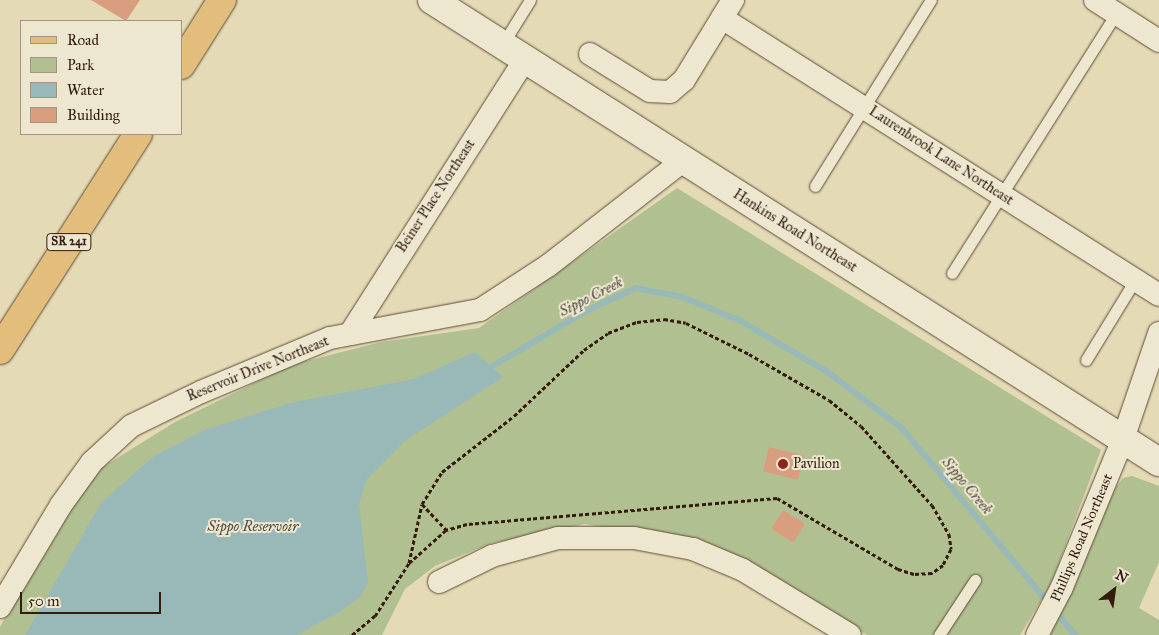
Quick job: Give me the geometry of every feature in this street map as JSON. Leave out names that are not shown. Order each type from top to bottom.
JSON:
[{"type":"main road","points":[[182,63],[222,0]]},
{"type":"main road","name":"SR 241","points":[[0,350],[137,135]]},
{"type":"street","name":"Hankins Road Northeast","points":[[432,0],[1159,462]]},
{"type":"street","points":[[1105,5],[1159,41]]},
{"type":"street","name":"Laurenbrook Lane Northeast","points":[[728,9],[864,107],[1159,295]]},
{"type":"street","points":[[590,54],[650,91],[668,93],[684,80],[728,9]]},
{"type":"street","name":"Beiner Place Northeast","points":[[350,334],[513,52]]},
{"type":"street","name":"Reservoir Drive Northeast","points":[[0,607],[61,505],[117,436],[144,418],[300,348],[350,334],[454,318],[480,310],[549,265],[684,160]]},
{"type":"street","name":"Phillips Road Northeast","points":[[1041,629],[1062,587],[1123,439],[1159,333]]},
{"type":"street","points":[[439,582],[492,556],[558,538],[634,538],[693,549],[743,570],[850,635]]},
{"type":"lane","points":[[513,52],[530,0]]},
{"type":"lane","points":[[815,186],[931,0]]},
{"type":"lane","points":[[952,274],[1002,195],[1105,5]]},
{"type":"lane","points":[[1086,360],[1135,280]]},
{"type":"lane","points":[[939,635],[975,580]]},
{"type":"path","points":[[352,635],[374,616],[409,563],[446,530],[467,524],[777,498],[898,569],[914,574],[932,572],[943,564],[951,549],[948,534],[932,505],[861,426],[829,400],[749,354],[686,323],[664,318],[637,322],[608,333],[584,350],[514,416],[442,472],[422,504],[409,563]]},
{"type":"path","points":[[422,504],[446,530]]},
{"type":"green space","points":[[677,188],[1101,450],[1051,584],[1020,635],[867,635],[805,599],[649,536],[585,524],[492,543],[435,566],[405,589],[382,635],[0,635],[0,627],[36,559],[93,473],[175,422],[291,365],[381,342],[479,328]]},
{"type":"green space","points":[[1132,476],[1159,486],[1159,562],[1139,608],[1159,620],[1159,635],[1049,635],[1115,488],[1123,478]]},
{"type":"water","name":"Sippo Reservoir","points":[[475,352],[503,377],[406,440],[367,479],[359,504],[368,582],[361,596],[341,611],[297,635],[25,635],[101,503],[154,456],[207,429],[290,403],[414,379]]},
{"type":"building","points":[[91,0],[140,0],[127,20]]},
{"type":"building","name":"Pavilion","points":[[769,447],[804,456],[798,480],[763,471]]},
{"type":"building","points":[[783,510],[805,524],[793,542],[771,529]]},
{"type":"waterway","name":"Sippo Creek","points":[[486,370],[586,311],[636,288],[683,297],[741,321],[828,372],[902,428],[1048,602]]},
{"type":"waterway","name":"Sippo Creek","points":[[1056,612],[1075,635]]},
{"type":"place","name":"Pavilion","points":[[783,464]]}]
